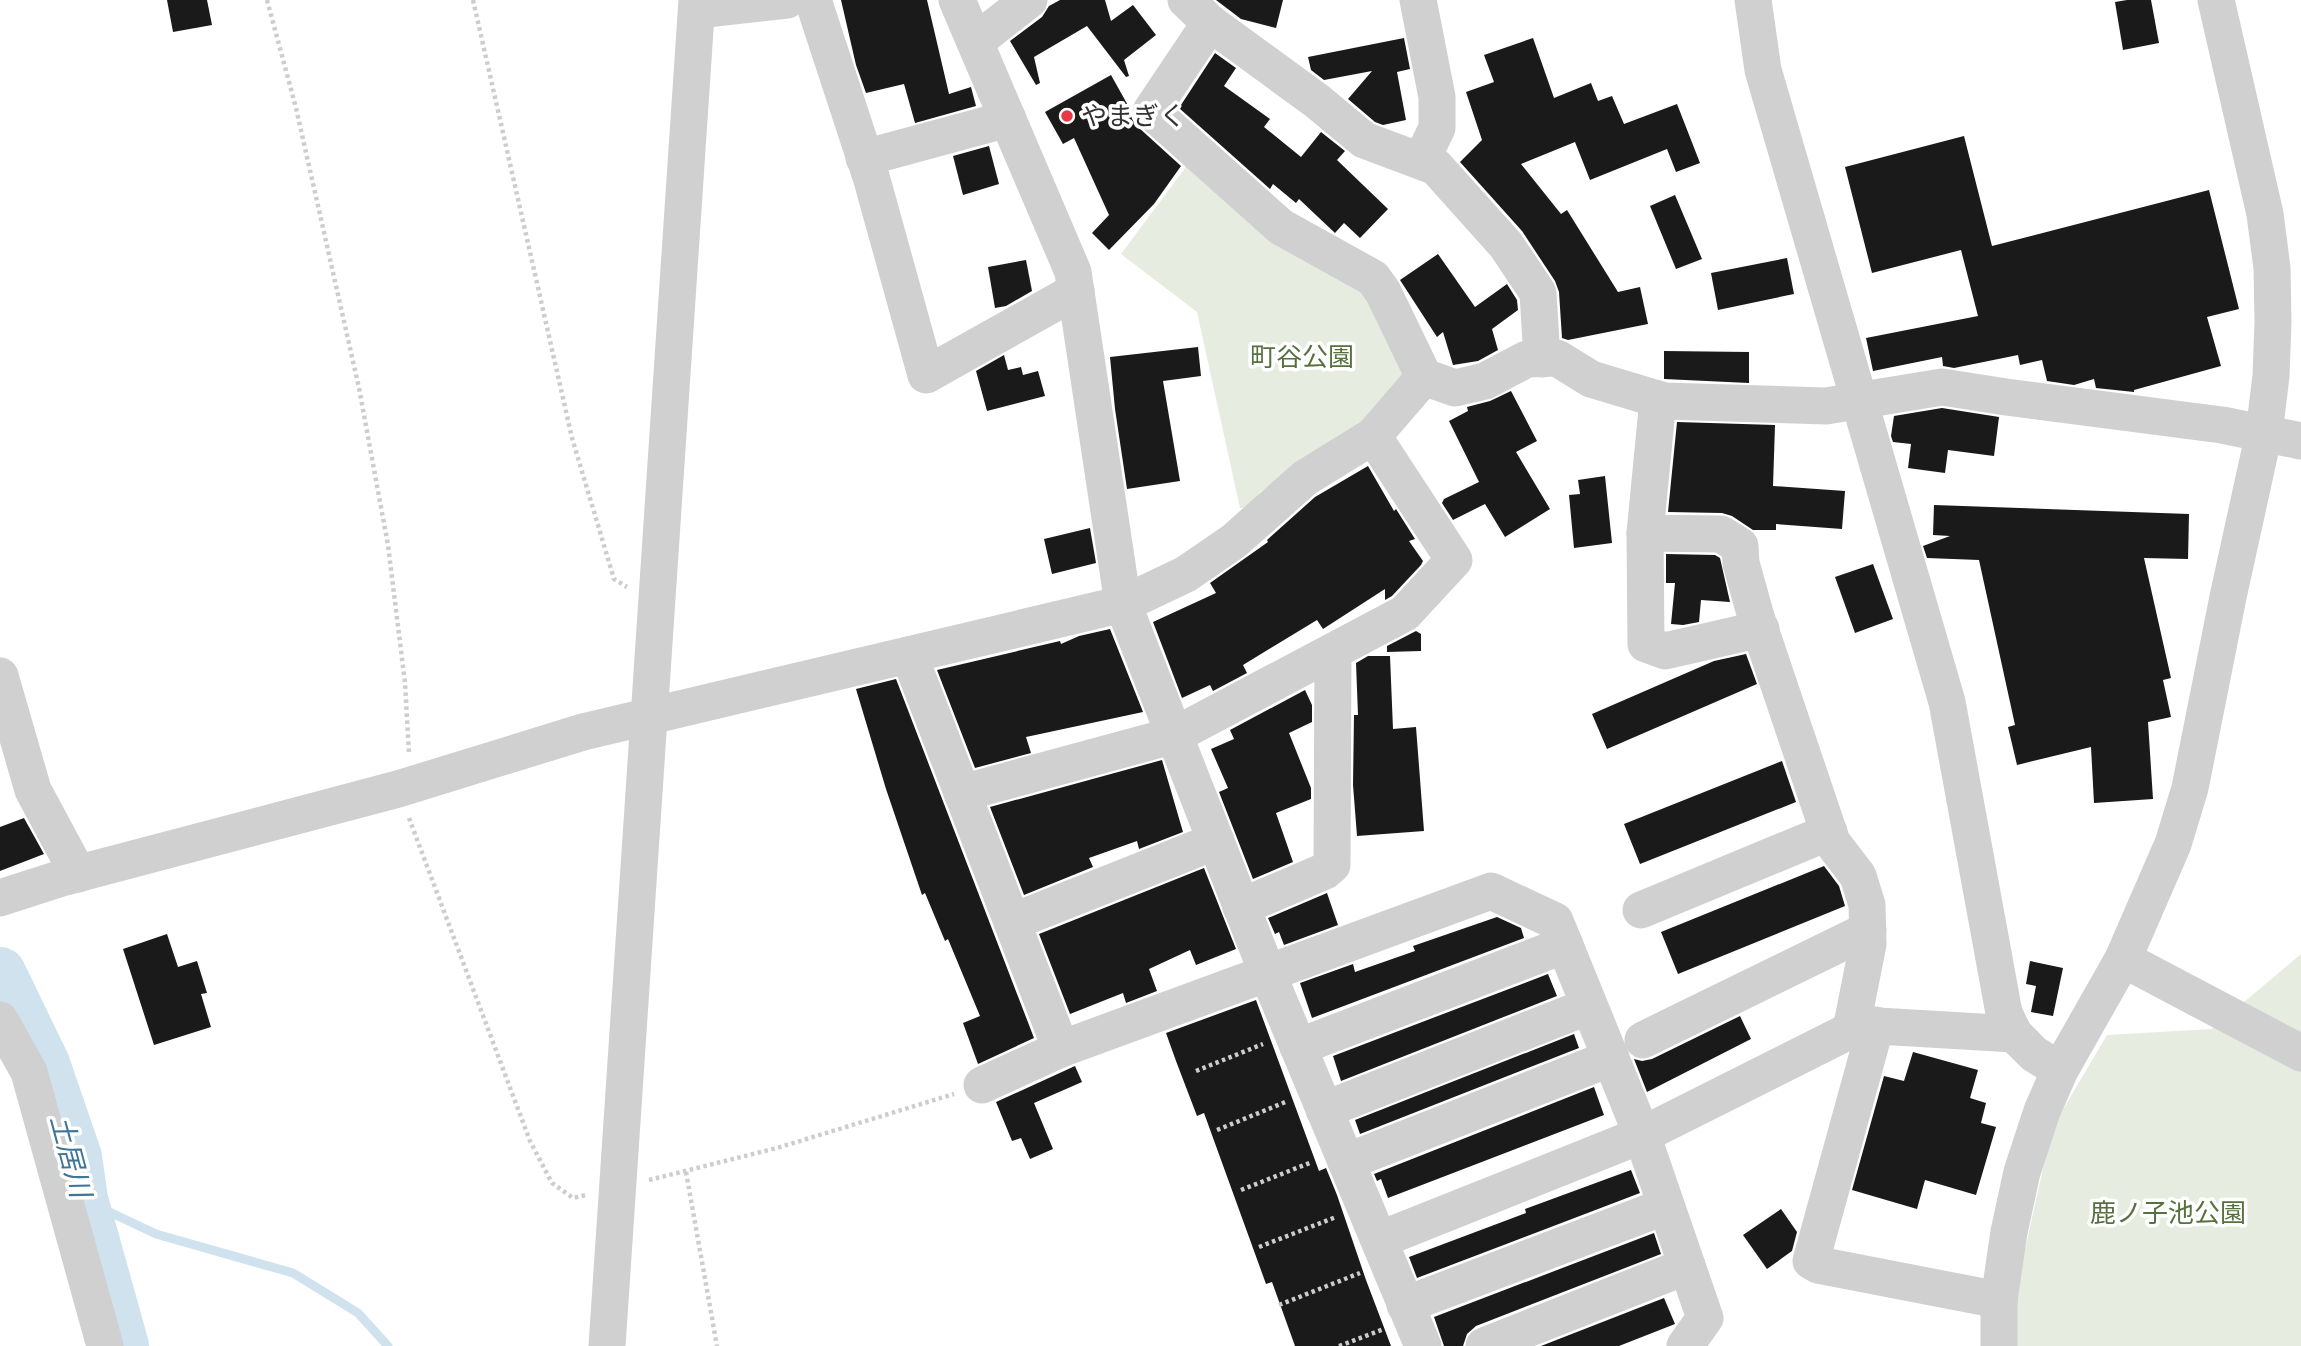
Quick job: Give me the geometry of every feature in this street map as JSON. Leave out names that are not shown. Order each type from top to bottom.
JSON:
[{"type":"street","points":[[607,1346],[697,5],[787,0]]},
{"type":"street","points":[[813,0],[864,158],[926,376],[1076,291]]},
{"type":"street","points":[[957,0],[1073,272],[1123,604],[1266,972],[1413,1323],[1667,1206]]},
{"type":"street","points":[[975,43],[1029,0]]},
{"type":"street","points":[[1418,0],[1437,97],[1437,128],[1421,162]]},
{"type":"street","points":[[1753,0],[1763,70],[1947,702],[2004,1013],[2014,1034],[2034,1054],[2060,1070]]},
{"type":"street","points":[[1999,1346],[1999,1300],[2009,1232],[2022,1172],[2042,1111],[2060,1070],[2123,959],[2173,844],[2190,789],[2264,433],[2271,376],[2272,268],[2265,214],[2217,0]]},
{"type":"street","points":[[1542,359],[1538,293],[1507,245],[1436,167],[1364,140],[1198,11],[1151,111],[1281,227],[1373,278],[1383,292],[1424,377],[1455,388],[1485,381],[1527,359],[1542,359],[1557,358],[1591,379],[1664,401],[1826,406],[1942,387],[2222,425],[2301,441]]},
{"type":"street","points":[[864,158],[1009,119]]},
{"type":"street","points":[[0,898],[78,874],[405,787],[583,732],[1123,604],[1186,574],[1234,541],[1304,478],[1373,436],[1424,377]]},
{"type":"street","points":[[1658,399],[1645,533],[1646,644],[1665,651],[1761,629]]},
{"type":"street","points":[[962,793],[1175,735],[1405,613],[1454,560],[1373,436]]},
{"type":"street","points":[[1645,533],[1721,534],[1740,546],[1741,563],[1761,629],[1832,842],[1858,876],[1867,905],[1868,944],[1863,1027],[1811,1261],[1818,1265],[1999,1300]]},
{"type":"street","points":[[1241,907],[1325,871],[1332,865],[1332,652]]},
{"type":"street","points":[[909,655],[1061,1049]]},
{"type":"street","points":[[0,676],[33,790],[78,874]]},
{"type":"street","points":[[1641,910],[1829,832]]},
{"type":"street","points":[[1012,922],[1216,841]]},
{"type":"street","points":[[982,1086],[1061,1049],[1491,891],[1555,921],[1642,1135],[1705,1318],[1685,1346]]},
{"type":"street","points":[[1643,1040],[1868,930]]},
{"type":"street","points":[[1295,1039],[1565,945]]},
{"type":"street","points":[[2123,959],[2301,1053]]},
{"type":"street","points":[[1320,1100],[1589,1006]]},
{"type":"street","points":[[0,1020],[29,1072],[101,1345]]},
{"type":"street","points":[[1383,1251],[1642,1135],[1863,1027],[2014,1034]]},
{"type":"street","points":[[1344,1156],[1611,1058]]},
{"type":"street","points":[[1484,1346],[1688,1266]]},
{"type":"path","points":[[267,0],[296,108],[359,388],[388,545],[405,683],[405,787],[530,1141],[552,1183],[573,1198],[618,1188],[777,1148],[982,1086]]},
{"type":"path","points":[[473,0],[572,438],[614,579],[657,606]]},
{"type":"path","points":[[1196,1071],[1295,1039]]},
{"type":"path","points":[[1217,1130],[1320,1100]]},
{"type":"path","points":[[1241,1190],[1344,1156]]},
{"type":"path","points":[[686,1172],[717,1346]]},
{"type":"path","points":[[1259,1247],[1364,1205]]},
{"type":"path","points":[[1279,1305],[1383,1251]]},
{"type":"path","points":[[1339,1346],[1413,1323]]},
{"type":"green space","name":"町谷公園","points":[[1194,156],[1375,293],[1415,374],[1371,423],[1260,492],[1251,508],[1240,508],[1197,312],[1121,254]]},
{"type":"green space","name":"鹿ノ子池公園","points":[[2301,954],[2301,1346],[2015,1346],[2014,1299],[2052,1128],[2107,1035],[2212,1029]]},
{"type":"building","points":[[167,0],[207,0],[212,25],[173,32]]},
{"type":"building","points":[[841,0],[927,0],[949,94],[971,87],[976,106],[915,123],[904,84],[866,93],[856,65]]},
{"type":"building","points":[[1060,0],[1105,0],[1111,21],[1133,5],[1156,35],[1124,60],[1129,76],[1126,77],[1087,26],[1034,57],[1040,83],[1036,85],[1010,41],[1042,17],[1049,6]]},
{"type":"building","points":[[1216,0],[1283,0],[1276,28],[1241,19]]},
{"type":"building","points":[[2151,0],[2159,43],[2123,50],[2115,2]]},
{"type":"building","points":[[1404,38],[1410,69],[1397,72],[1406,120],[1383,125],[1375,122],[1348,99],[1372,71],[1324,80],[1311,70],[1308,57]]},
{"type":"building","points":[[1533,38],[1554,98],[1591,83],[1598,101],[1612,96],[1624,124],[1677,104],[1700,163],[1676,172],[1667,149],[1590,180],[1575,142],[1521,164],[1561,214],[1567,210],[1618,292],[1640,287],[1648,324],[1568,340],[1562,338],[1559,292],[1555,281],[1522,231],[1460,162],[1482,140],[1466,92],[1494,82],[1484,55]]},
{"type":"building","points":[[1215,53],[1236,68],[1224,86],[1270,119],[1264,127],[1301,157],[1321,132],[1345,151],[1337,160],[1388,209],[1360,238],[1344,223],[1335,233],[1299,199],[1296,203],[1273,184],[1270,189],[1179,108]]},
{"type":"building","points":[[1111,75],[1137,126],[1181,166],[1154,204],[1109,250],[1092,233],[1109,215],[1074,138],[1063,144],[1045,112]]},
{"type":"building","points":[[1964,136],[1992,246],[2209,190],[2239,309],[2207,317],[2221,366],[2134,392],[2096,388],[2094,379],[2074,385],[2047,381],[2042,360],[2020,365],[2018,355],[1954,368],[1943,366],[1942,357],[1873,371],[1866,338],[1978,316],[1961,250],[1872,273],[1845,167]]},
{"type":"building","points":[[989,146],[999,184],[963,195],[953,156]]},
{"type":"building","points":[[1675,195],[1702,259],[1676,269],[1650,206]]},
{"type":"building","points":[[1438,254],[1475,307],[1507,284],[1517,300],[1518,310],[1492,329],[1498,350],[1478,361],[1453,365],[1443,332],[1437,337],[1400,280]]},
{"type":"building","points":[[1787,258],[1794,294],[1718,310],[1711,273]]},
{"type":"building","points":[[1026,260],[1032,291],[1006,306],[995,308],[988,267]]},
{"type":"building","points":[[1198,347],[1201,376],[1163,381],[1180,481],[1127,489],[1110,357]]},
{"type":"building","points":[[1664,351],[1749,352],[1749,383],[1664,379]]},
{"type":"building","points":[[1004,355],[1008,370],[1021,367],[1023,375],[1038,371],[1045,396],[987,411],[976,371]]},
{"type":"building","points":[[1511,391],[1537,441],[1516,452],[1550,509],[1505,537],[1485,504],[1453,520],[1442,503],[1444,499],[1479,482],[1449,421],[1468,411],[1467,407],[1490,401]]},
{"type":"building","points":[[1942,408],[1999,417],[1994,456],[1948,450],[1945,473],[1908,468],[1911,444],[1893,442],[1891,436],[1894,416]]},
{"type":"building","points":[[1677,422],[1775,425],[1773,486],[1845,491],[1842,529],[1776,524],[1776,530],[1753,530],[1732,516],[1722,513],[1668,512]]},
{"type":"building","points":[[1368,466],[1394,511],[1396,509],[1415,539],[1409,541],[1423,561],[1421,565],[1385,600],[1385,589],[1323,629],[1317,620],[1243,665],[1247,673],[1213,691],[1210,685],[1182,698],[1153,622],[1216,593],[1210,583],[1268,542],[1267,540],[1315,497]]},
{"type":"building","points":[[1605,476],[1612,543],[1574,548],[1569,495],[1580,494],[1578,480]]},
{"type":"building","points":[[1934,505],[2189,514],[2188,559],[2144,558],[2171,678],[2163,680],[2171,717],[2148,722],[2153,799],[2094,803],[2091,747],[2017,765],[2008,727],[2015,725],[1979,560],[1927,558],[1923,546],[1950,536],[1933,535]]},
{"type":"building","points":[[1090,528],[1096,563],[1052,574],[1044,539]]},
{"type":"building","points":[[1666,554],[1715,555],[1720,558],[1730,602],[1701,600],[1699,622],[1671,624],[1675,583],[1666,583]]},
{"type":"building","points":[[1873,564],[1893,619],[1855,633],[1835,577]]},
{"type":"building","points":[[1110,629],[1143,712],[1026,737],[1031,753],[975,768],[937,670],[1060,641],[1061,644],[1079,636]]},
{"type":"building","points":[[1416,631],[1421,634],[1421,651],[1387,652],[1387,646]]},
{"type":"building","points":[[1746,654],[1757,684],[1607,749],[1592,714],[1714,661]]},
{"type":"building","points":[[1368,656],[1390,656],[1393,729],[1416,727],[1424,831],[1357,836],[1353,785],[1354,715],[1358,715],[1356,663]]},
{"type":"building","points":[[896,679],[1034,1038],[978,1064],[963,1023],[980,1016],[948,939],[945,941],[925,893],[922,895],[856,689]]},
{"type":"building","points":[[1305,690],[1312,705],[1312,722],[1289,733],[1311,788],[1311,799],[1276,813],[1293,862],[1253,879],[1219,792],[1228,788],[1211,749],[1234,739],[1230,730]]},
{"type":"building","points":[[1162,760],[1183,832],[1139,849],[1137,841],[1089,858],[1093,867],[1024,895],[990,807]]},
{"type":"building","points":[[1782,761],[1796,802],[1640,864],[1624,824]]},
{"type":"building","points":[[24,818],[44,854],[0,871],[0,827]]},
{"type":"building","points":[[1824,866],[1839,886],[1845,906],[1678,974],[1661,932]]},
{"type":"building","points":[[1204,868],[1236,949],[1196,965],[1190,950],[1149,969],[1157,991],[1126,1003],[1123,993],[1070,1014],[1039,934]]},
{"type":"building","points":[[1327,893],[1338,925],[1284,945],[1279,932],[1275,934],[1268,918]]},
{"type":"building","points":[[1497,917],[1521,928],[1524,938],[1312,1018],[1300,983],[1353,964],[1355,972],[1415,951],[1413,946]]},
{"type":"building","points":[[167,934],[178,967],[197,961],[207,993],[201,994],[211,1027],[154,1045],[123,949]]},
{"type":"building","points":[[2030,961],[2063,968],[2053,1016],[2031,1012],[2036,986],[2026,984]]},
{"type":"building","points":[[1548,974],[1557,996],[1341,1081],[1333,1056]]},
{"type":"building","points":[[1256,1000],[1319,1171],[1326,1168],[1337,1195],[1391,1346],[1295,1346],[1272,1282],[1266,1284],[1204,1113],[1197,1116],[1166,1033]]},
{"type":"building","points":[[1740,1016],[1751,1039],[1647,1092],[1634,1059],[1652,1059]]},
{"type":"building","points":[[1574,1034],[1579,1048],[1360,1134],[1355,1120]]},
{"type":"building","points":[[1913,1052],[1978,1070],[1970,1098],[1986,1103],[1981,1123],[1996,1127],[1976,1195],[1925,1180],[1917,1209],[1852,1190],[1884,1076],[1904,1081]]},
{"type":"building","points":[[1075,1066],[1082,1082],[1034,1103],[1053,1149],[1030,1159],[1021,1138],[1012,1141],[996,1102]]},
{"type":"building","points":[[1594,1087],[1604,1115],[1388,1198],[1381,1179],[1377,1181],[1374,1174]]},
{"type":"building","points":[[1631,1170],[1640,1193],[1417,1278],[1409,1257],[1526,1213],[1525,1209]]},
{"type":"building","points":[[1781,1209],[1797,1232],[1792,1251],[1767,1269],[1743,1235]]},
{"type":"building","points":[[1654,1233],[1661,1254],[1476,1326],[1467,1334],[1463,1346],[1444,1346],[1434,1317]]},
{"type":"building","points":[[1664,1298],[1675,1324],[1619,1346],[1541,1346]]},
{"type":"waterway","name":"土居川","points":[[0,973],[44,1064],[76,1157],[82,1199],[123,1346]]},
{"type":"waterway","points":[[82,1199],[156,1234],[293,1273],[358,1313],[388,1346]]},
{"type":"place","name":"やまぎく","points":[[1067,116]]}]
